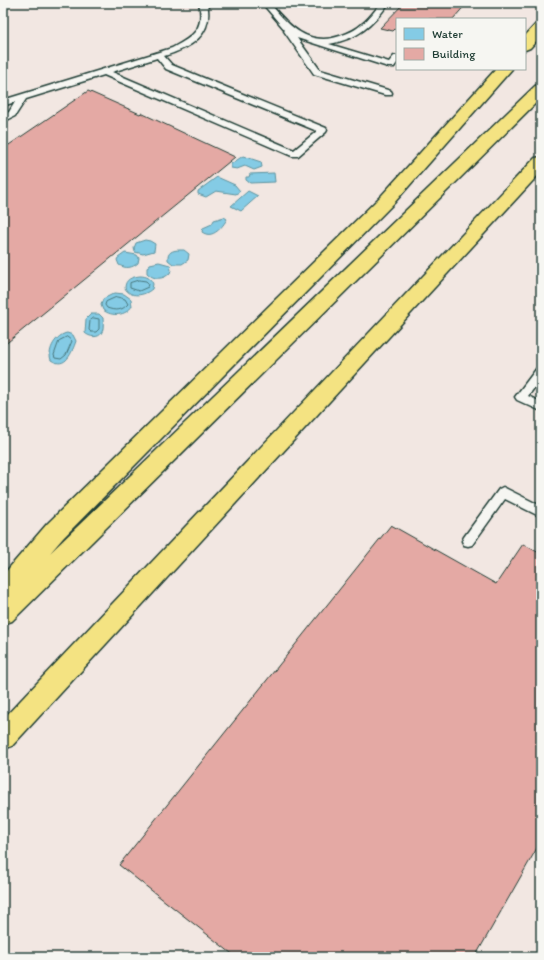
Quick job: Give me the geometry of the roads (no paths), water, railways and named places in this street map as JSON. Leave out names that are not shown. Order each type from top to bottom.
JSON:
[{"type":"highway","points":[[526,44],[541,27]]},
{"type":"highway","points":[[3,592],[55,531],[388,199],[503,70]]},
{"type":"highway","points":[[3,614],[541,89]]},
{"type":"highway","points":[[3,737],[541,162]]},
{"type":"highway","points":[[515,190],[541,167]]},
{"type":"lane","points":[[3,103],[159,56],[184,45],[198,35],[205,20],[206,14],[203,3]]},
{"type":"lane","points":[[266,3],[284,25],[317,72],[388,94]]},
{"type":"lane","points":[[314,41],[332,41],[357,32],[364,28],[385,3]]},
{"type":"lane","points":[[284,25],[298,35],[314,41],[391,64],[396,59]]},
{"type":"lane","points":[[105,72],[295,154],[323,130],[169,67],[159,56]]},
{"type":"lane","points":[[3,120],[12,114],[23,96]]},
{"type":"lane","points":[[541,371],[520,397],[541,407]]},
{"type":"lane","points":[[468,541],[503,492],[541,512]]},
{"type":"water","points":[[243,156],[261,162],[262,167],[254,170],[245,166],[237,169],[231,168],[231,164]]},
{"type":"water","points":[[274,173],[275,182],[250,183],[246,180],[246,177],[249,177],[250,174]]},
{"type":"water","points":[[217,177],[235,185],[240,191],[236,194],[216,191],[206,197],[198,194],[198,191]]},
{"type":"water","points":[[248,191],[258,196],[241,211],[231,206]]},
{"type":"water","points":[[224,217],[227,219],[217,231],[210,234],[202,232],[203,228],[212,224],[214,220]]},
{"type":"water","points":[[145,240],[155,244],[154,251],[143,254],[135,252],[134,248],[136,243]]},
{"type":"water","points":[[184,250],[189,254],[188,260],[182,264],[173,264],[168,260],[168,255],[173,251]]},
{"type":"water","points":[[125,253],[137,255],[139,258],[138,263],[129,267],[119,265],[117,260],[118,258]]},
{"type":"water","points":[[159,262],[170,265],[170,273],[164,277],[156,278],[147,273],[147,268],[150,264]]},
{"type":"water","points":[[140,276],[151,280],[153,284],[152,289],[145,293],[134,295],[127,291],[125,285],[126,282],[132,278]]},
{"type":"water","points":[[115,293],[124,294],[131,299],[132,306],[123,314],[110,314],[103,310],[101,305],[103,299]]},
{"type":"water","points":[[91,314],[99,314],[103,318],[103,330],[99,336],[89,336],[85,333],[86,319]]},
{"type":"water","points":[[67,333],[73,335],[76,341],[73,350],[68,358],[61,363],[56,363],[51,360],[51,348],[59,337]]}]
